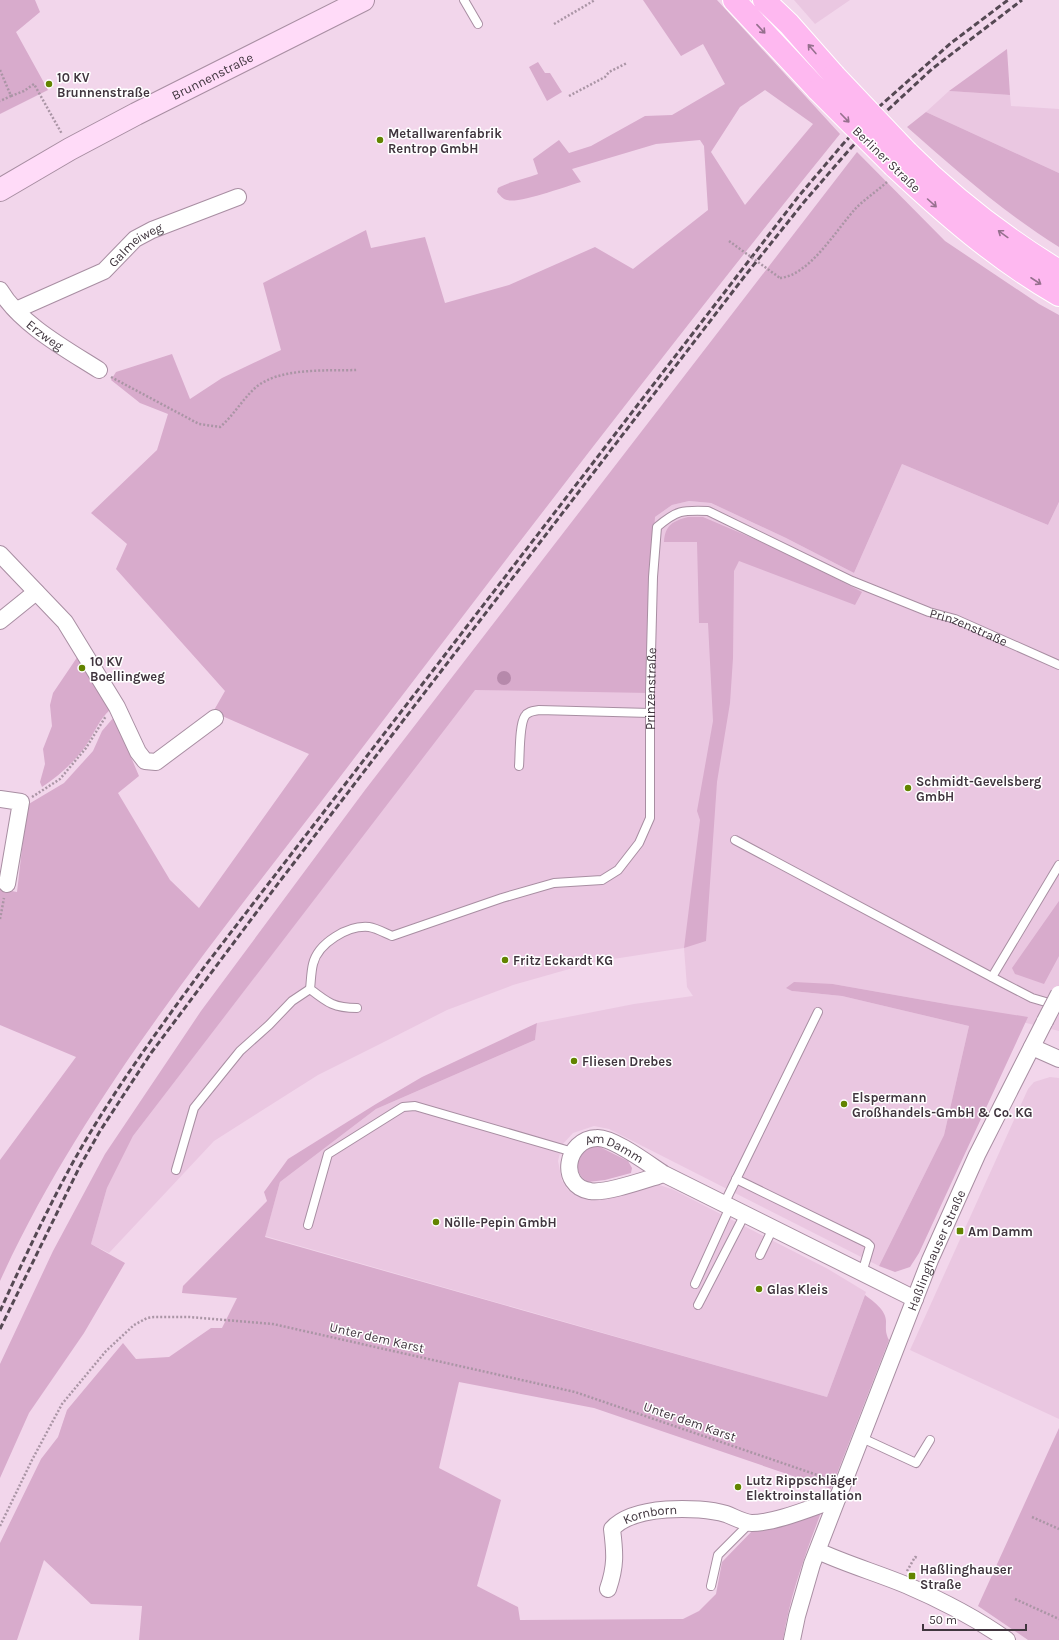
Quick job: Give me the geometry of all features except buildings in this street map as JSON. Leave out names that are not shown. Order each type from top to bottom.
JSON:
[{"type":"main road","name":"Brunnenstraße","points":[[0,190],[70,149],[362,0]]},
{"type":"main road","name":"Berliner Straße","points":[[734,0],[818,90],[900,163],[946,189],[978,216],[1033,255],[1059,271]]},
{"type":"main road","name":"Berliner Straße","points":[[764,0],[790,24],[834,75],[900,163],[945,214],[1012,265],[1059,295]]},
{"type":"street","name":"Galmeiweg","points":[[16,310],[104,271],[135,239],[152,230],[238,197]]},
{"type":"street","name":"Erzweg","points":[[0,290],[16,310],[58,344],[99,370]]},
{"type":"street","points":[[0,554],[65,622],[117,707],[141,758],[149,762],[156,762],[215,718]]},
{"type":"street","points":[[0,621],[36,592]]},
{"type":"street","points":[[0,799],[21,802],[7,884]]},
{"type":"street","points":[[1059,994],[1032,1047],[1059,1059]]},
{"type":"street","name":"Haßlinghauser Straße","points":[[792,1640],[797,1616],[818,1551],[930,1260],[977,1155],[1032,1047]]},
{"type":"street","name":"Am Damm","points":[[664,1174],[612,1188],[588,1191],[575,1183],[571,1176],[568,1164],[573,1152],[580,1143],[597,1138],[608,1140],[664,1174],[915,1299]]},
{"type":"street","points":[[750,1524],[765,1522],[837,1499]]},
{"type":"street","name":"Kornborn","points":[[608,1588],[614,1571],[616,1555],[612,1530],[618,1523],[658,1511],[696,1508],[726,1514],[750,1524]]},
{"type":"street","points":[[818,1551],[945,1602],[989,1627],[1007,1640]]},
{"type":"lane","points":[[464,0],[478,24]]},
{"type":"lane","name":"Prinzenstraße","points":[[310,989],[313,964],[320,948],[339,935],[356,927],[370,927],[392,936],[502,898],[554,883],[602,880],[618,870],[639,843],[650,818],[650,713],[653,577],[657,527],[668,518],[684,510],[708,511],[852,581],[929,612],[955,619],[1059,665]]},
{"type":"lane","points":[[519,766],[523,724],[525,716],[531,711],[650,713]]},
{"type":"lane","points":[[735,840],[1032,998],[1059,1006]]},
{"type":"lane","points":[[992,977],[1059,865]]},
{"type":"lane","points":[[176,1170],[194,1108],[240,1051],[269,1025],[292,1001],[310,989],[325,1001],[340,1008],[357,1008]]},
{"type":"lane","points":[[698,1305],[733,1208],[736,1179],[818,1012]]},
{"type":"lane","points":[[308,1225],[328,1154],[403,1107],[415,1106],[573,1152]]},
{"type":"lane","points":[[736,1179],[867,1243],[870,1246],[862,1273]]},
{"type":"lane","points":[[695,1284],[733,1208]]},
{"type":"lane","points":[[760,1255],[773,1228]]},
{"type":"lane","points":[[862,1438],[916,1463],[930,1440]]},
{"type":"lane","points":[[711,1586],[718,1555],[750,1524]]},
{"type":"path","points":[[554,24],[595,0]]},
{"type":"path","points":[[569,96],[605,77],[609,72],[627,63]]},
{"type":"path","points":[[0,70],[11,96]]},
{"type":"path","points":[[0,101],[24,91],[34,84],[70,149]]},
{"type":"path","points":[[729,240],[780,278],[787,277],[804,268],[857,207],[900,163]]},
{"type":"path","points":[[99,370],[199,424],[220,427],[256,388],[273,377],[295,373],[357,370]]},
{"type":"path","points":[[21,802],[60,779],[86,748],[103,718],[117,707]]},
{"type":"path","points":[[0,919],[7,884]]},
{"type":"path","name":"Unter dem Karst","points":[[0,1526],[32,1460],[62,1404],[106,1351],[134,1325],[147,1318],[154,1317],[188,1317],[272,1324],[575,1392],[843,1484]]},
{"type":"path","points":[[1032,1516],[1059,1529]]},
{"type":"path","points":[[906,1573],[915,1557],[918,1558]]},
{"type":"path","points":[[1015,1599],[1059,1619]]},
{"type":"shaded area","points":[[0,0],[35,0],[40,12],[16,32],[48,90],[0,114]]},
{"type":"shaded area","points":[[643,0],[717,0],[840,134],[589,452],[250,894],[157,1018],[113,1082],[72,1146],[34,1213],[0,1281],[0,1160],[76,1057],[0,1025],[0,889],[17,892],[27,805],[64,783],[93,751],[102,731],[114,717],[139,776],[118,793],[170,880],[199,908],[309,754],[213,712],[225,691],[116,569],[127,544],[91,513],[157,450],[168,414],[140,403],[111,380],[116,372],[172,354],[190,399],[222,378],[281,350],[263,283],[366,230],[371,248],[425,237],[445,303],[509,285],[595,247],[633,269],[708,210],[704,146],[700,140],[656,144],[572,169],[581,182],[532,197],[513,201],[502,198],[497,192],[498,188],[538,174],[533,159],[559,140],[569,153],[591,146],[645,116],[672,115],[725,84],[703,44],[681,56]],"holes":[[[765,90],[813,124],[745,205],[711,152],[740,107]]]},
{"type":"shaded area","points":[[794,0],[850,0],[815,24]]},
{"type":"shaded area","points":[[1007,49],[1010,95],[949,91]]},
{"type":"shaded area","points":[[538,62],[545,73],[550,73],[562,92],[547,101],[529,67]]},
{"type":"shaded area","points":[[949,91],[1010,95],[1011,106],[1059,109],[1059,173],[926,112]]},
{"type":"shaded area","points":[[926,112],[1059,173],[1059,247],[1019,220],[962,175],[907,127]]},
{"type":"shaded area","points":[[857,152],[945,241],[1039,304],[1059,315],[1059,502],[1048,525],[902,464],[854,573],[786,538],[711,503],[689,501],[672,505],[655,517],[651,577],[649,693],[475,690],[133,1136],[107,1188],[91,1244],[125,1263],[84,1333],[29,1413],[0,1478],[0,1364],[53,1251],[105,1154],[201,1011],[365,790]]},
{"type":"shaded area","points":[[902,464],[1048,525],[1059,502],[1059,1031],[952,1005],[833,984],[792,991],[842,996],[969,1026],[944,1135],[879,1266],[609,1129],[594,1126],[573,1133],[562,1145],[558,1161],[562,1181],[568,1190],[576,1196],[585,1199],[598,1200],[650,1186],[659,1185],[672,1189],[828,1269],[866,1292],[827,1397],[265,1236],[280,1182],[376,1109],[535,1040],[537,1023],[634,1004],[693,996],[687,987],[684,948],[594,962],[513,985],[447,1010],[318,1075],[214,1141],[109,1253],[91,1244],[107,1188],[133,1136],[646,465],[664,475],[655,517],[672,505],[689,501],[711,503],[786,538],[854,573]]},
{"type":"shaded area","points":[[688,517],[703,517],[785,552],[862,592],[855,605],[739,561],[734,571],[733,658],[730,703],[717,782],[706,941],[684,948],[700,820],[697,811],[713,721],[708,623],[699,623],[697,542],[664,542],[668,528],[674,522]]},
{"type":"shaded area","points":[[78,656],[111,709],[103,717],[85,747],[71,764],[42,787],[40,782],[45,764],[43,749],[52,726],[50,705],[53,693]]},
{"type":"shaded area","points":[[501,671],[507,671],[511,675],[511,681],[507,685],[501,685],[497,681],[497,675]]},
{"type":"shaded area","points":[[1059,901],[1059,956],[1044,984],[1015,974],[1012,968]]},
{"type":"shaded area","points":[[794,982],[833,984],[1028,1017],[919,1253],[910,1267],[895,1272],[879,1266],[944,1135],[969,1026],[842,996],[792,991],[786,988]]},
{"type":"shaded area","points":[[537,1023],[535,1040],[376,1109],[280,1182],[265,1237],[827,1397],[865,1295],[872,1300],[884,1313],[886,1333],[889,1340],[831,1489],[594,1408],[459,1382],[439,1468],[501,1500],[477,1586],[518,1607],[520,1620],[683,1619],[699,1611],[716,1594],[722,1562],[756,1527],[822,1510],[794,1590],[783,1640],[139,1640],[142,1606],[91,1604],[44,1560],[17,1640],[0,1640],[0,1543],[41,1459],[58,1437],[67,1410],[123,1343],[136,1359],[169,1357],[211,1328],[222,1328],[237,1298],[182,1293],[183,1286],[267,1201],[264,1192],[288,1159],[422,1077]]},
{"type":"shaded area","points":[[1050,1077],[1059,1078],[1059,1419],[910,1350],[1028,1089],[1034,1082]]},
{"type":"shaded area","points":[[598,1146],[628,1161],[632,1168],[631,1173],[605,1180],[588,1182],[585,1180],[578,1171],[578,1156],[589,1147]]},
{"type":"shaded area","points":[[1059,1428],[1059,1640],[1028,1640],[978,1606]]},
{"type":"railway","points":[[0,1311],[53,1200],[87,1138],[136,1063],[205,966],[798,197],[843,144],[872,113],[951,43],[1008,0]]},
{"type":"railway","points":[[0,1329],[79,1168],[100,1131],[151,1053],[280,881],[594,472],[744,277],[804,202],[849,150],[878,119],[932,69],[1022,0]]},
{"type":"place","name":"10 KV Brunnenstraße","points":[[49,84]]},
{"type":"place","name":"Metallwarenfabrik Rentrop GmbH","points":[[380,140]]},
{"type":"place","name":"10 KV Boellingweg","points":[[82,668]]},
{"type":"place","name":"Schmidt-Gevelsberg GmbH","points":[[908,788]]},
{"type":"place","name":"Fritz Eckardt KG","points":[[505,960]]},
{"type":"place","name":"Fliesen Drebes","points":[[574,1061]]},
{"type":"place","name":"Elspermann Großhandels-GmbH & Co. KG","points":[[844,1104]]},
{"type":"place","name":"Nölle-Pepin GmbH","points":[[436,1222]]},
{"type":"place","name":"Am Damm","points":[[960,1231]]},
{"type":"place","name":"Glas Kleis","points":[[759,1289]]},
{"type":"place","name":"Lutz Rippschläger Elektroinstallation","points":[[738,1487]]},
{"type":"place","name":"Haßlinghauser Straße","points":[[912,1576]]}]
